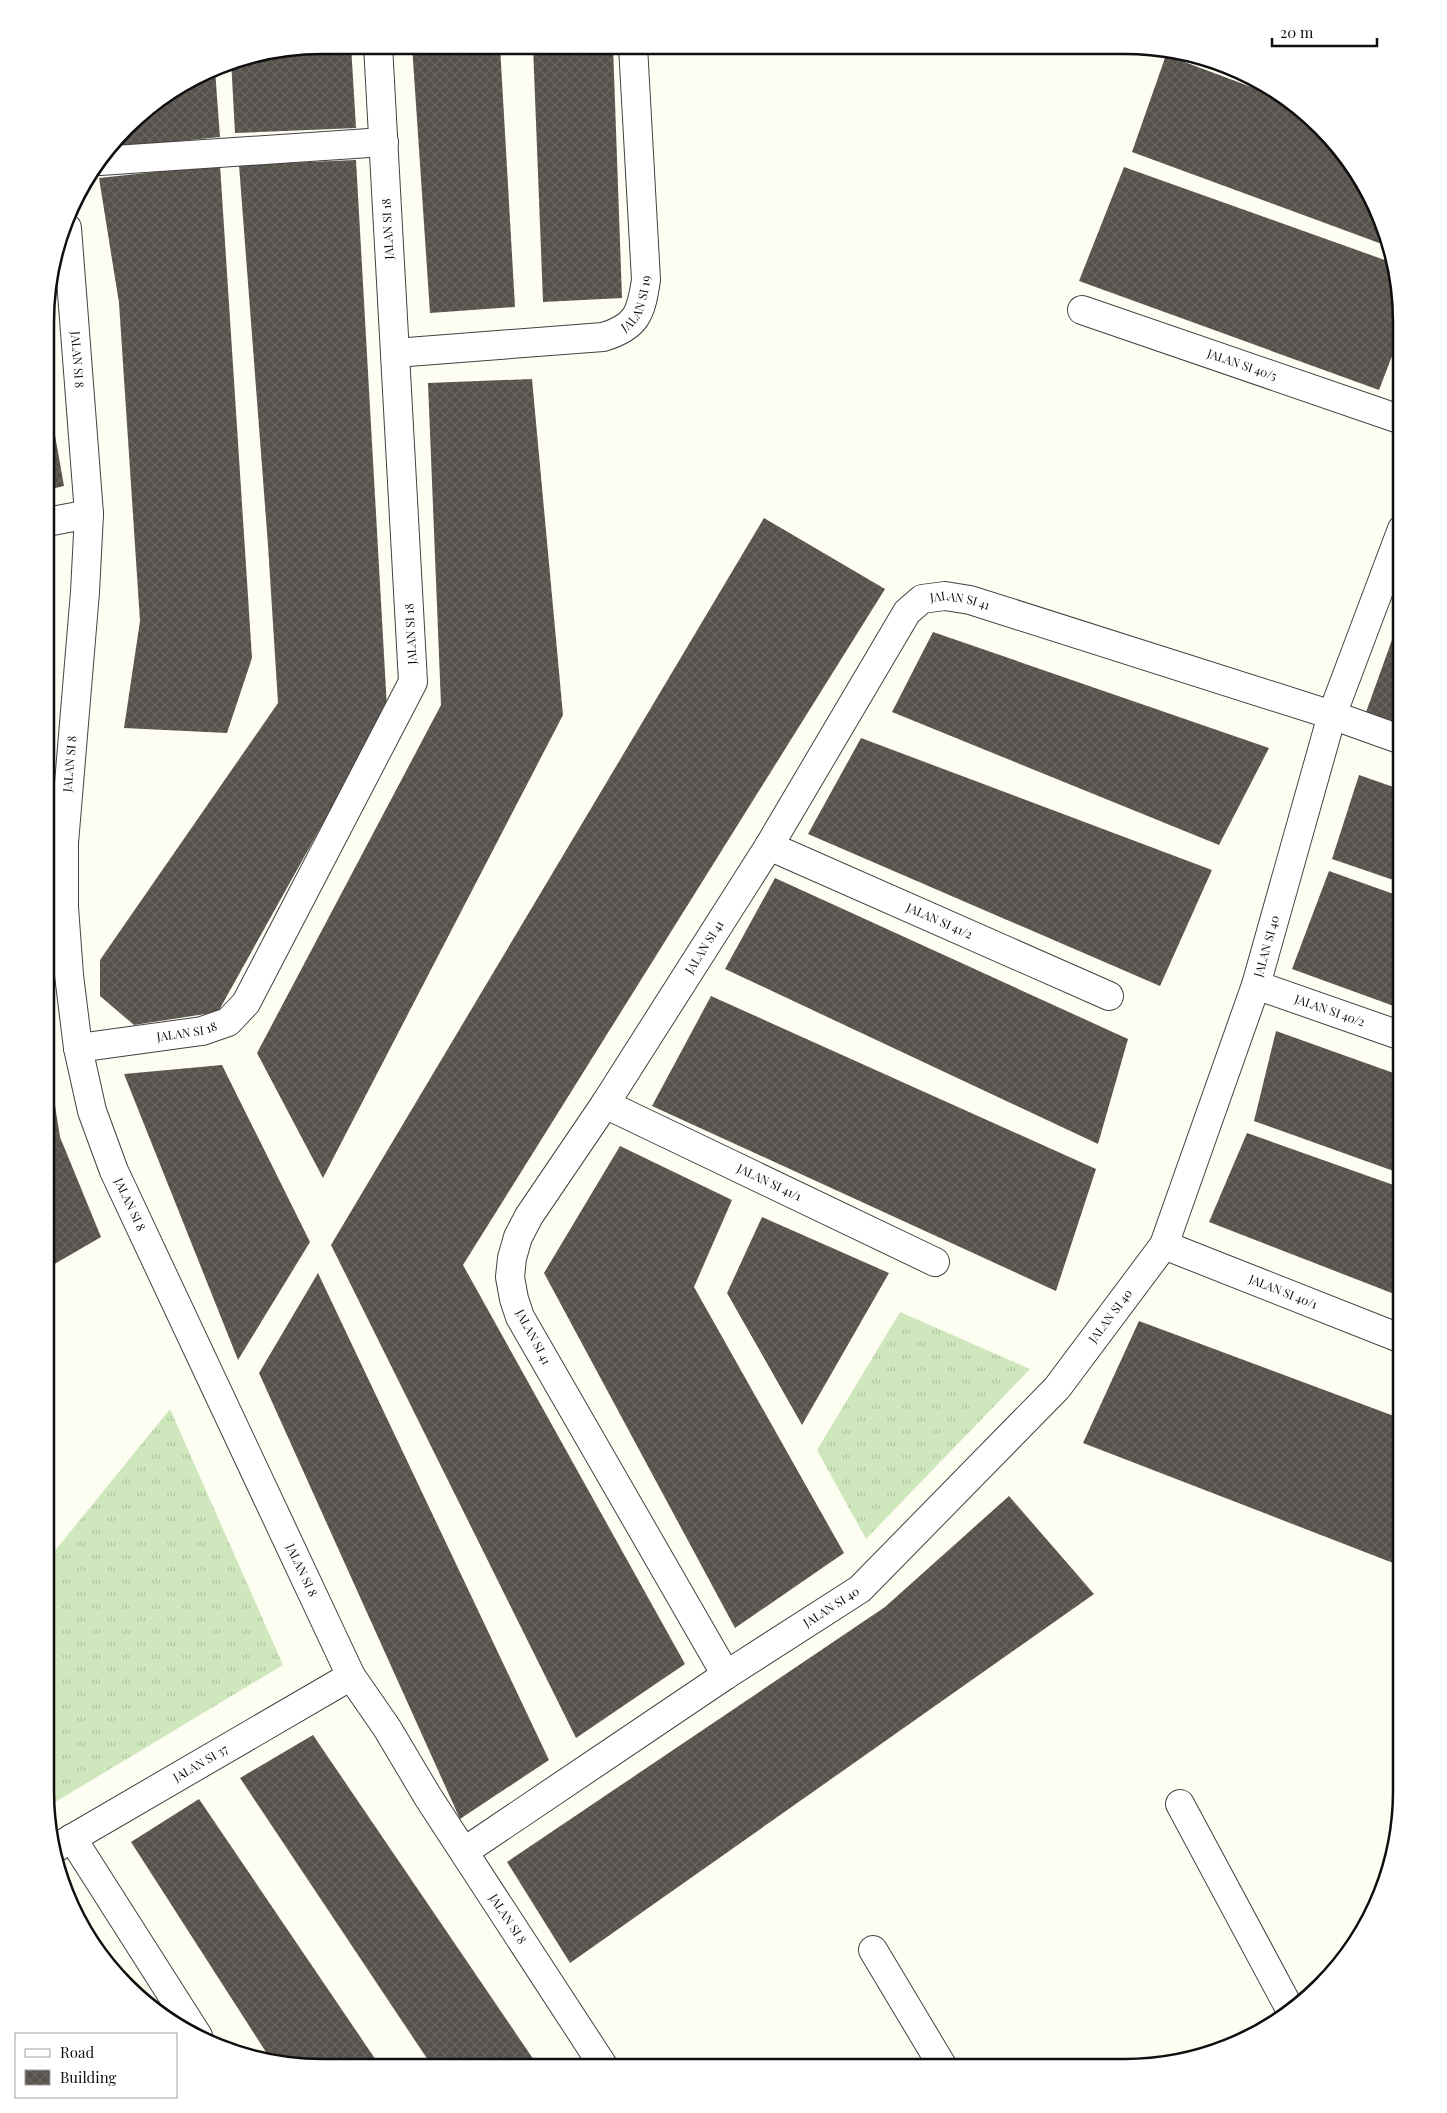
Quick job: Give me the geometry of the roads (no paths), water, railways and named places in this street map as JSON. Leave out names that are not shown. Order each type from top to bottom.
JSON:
[{"type":"street","name":"JALAN SI 18","points":[[78,1048],[202,1031],[228,1022],[246,1003],[413,682],[379,54]]},
{"type":"street","name":"JALAN SI 19","points":[[395,353],[603,338],[620,332],[633,321],[642,304],[646,280],[633,54]]},
{"type":"street","points":[[108,160],[384,142]]},
{"type":"street","name":"JALAN SI 8","points":[[68,237],[89,514],[85,592],[55,845],[64,907],[69,976],[78,1048],[92,1111],[114,1171],[351,1676],[599,2059]]},
{"type":"street","name":"JALAN SI 40/5","points":[[1082,310],[1393,417]]},
{"type":"street","points":[[54,521],[89,514]]},
{"type":"street","name":"JALAN SI 40","points":[[465,1851],[726,1675],[860,1589],[1058,1388],[1164,1245],[1256,985],[1332,715],[1393,553]]},
{"type":"street","name":"JALAN SI 41","points":[[726,1675],[520,1317],[510,1277],[512,1258],[518,1238],[528,1216],[605,1104],[769,846],[907,612],[922,600],[945,596],[970,600],[1332,715],[1393,737]]},
{"type":"street","name":"JALAN SI 41/2","points":[[769,846],[1109,996]]},
{"type":"street","name":"JALAN SI 40/2","points":[[1256,985],[1393,1033]]},
{"type":"street","name":"JALAN SI 41/1","points":[[605,1104],[935,1262]]},
{"type":"street","name":"JALAN SI 40/1","points":[[1164,1245],[1393,1335]]},
{"type":"street","name":"JALAN SI 37","points":[[62,1844],[351,1676]]},
{"type":"street","points":[[1180,1804],[1287,2004]]},
{"type":"street","points":[[62,1844],[189,2024]]},
{"type":"street","points":[[873,1950],[938,2059]]}]
